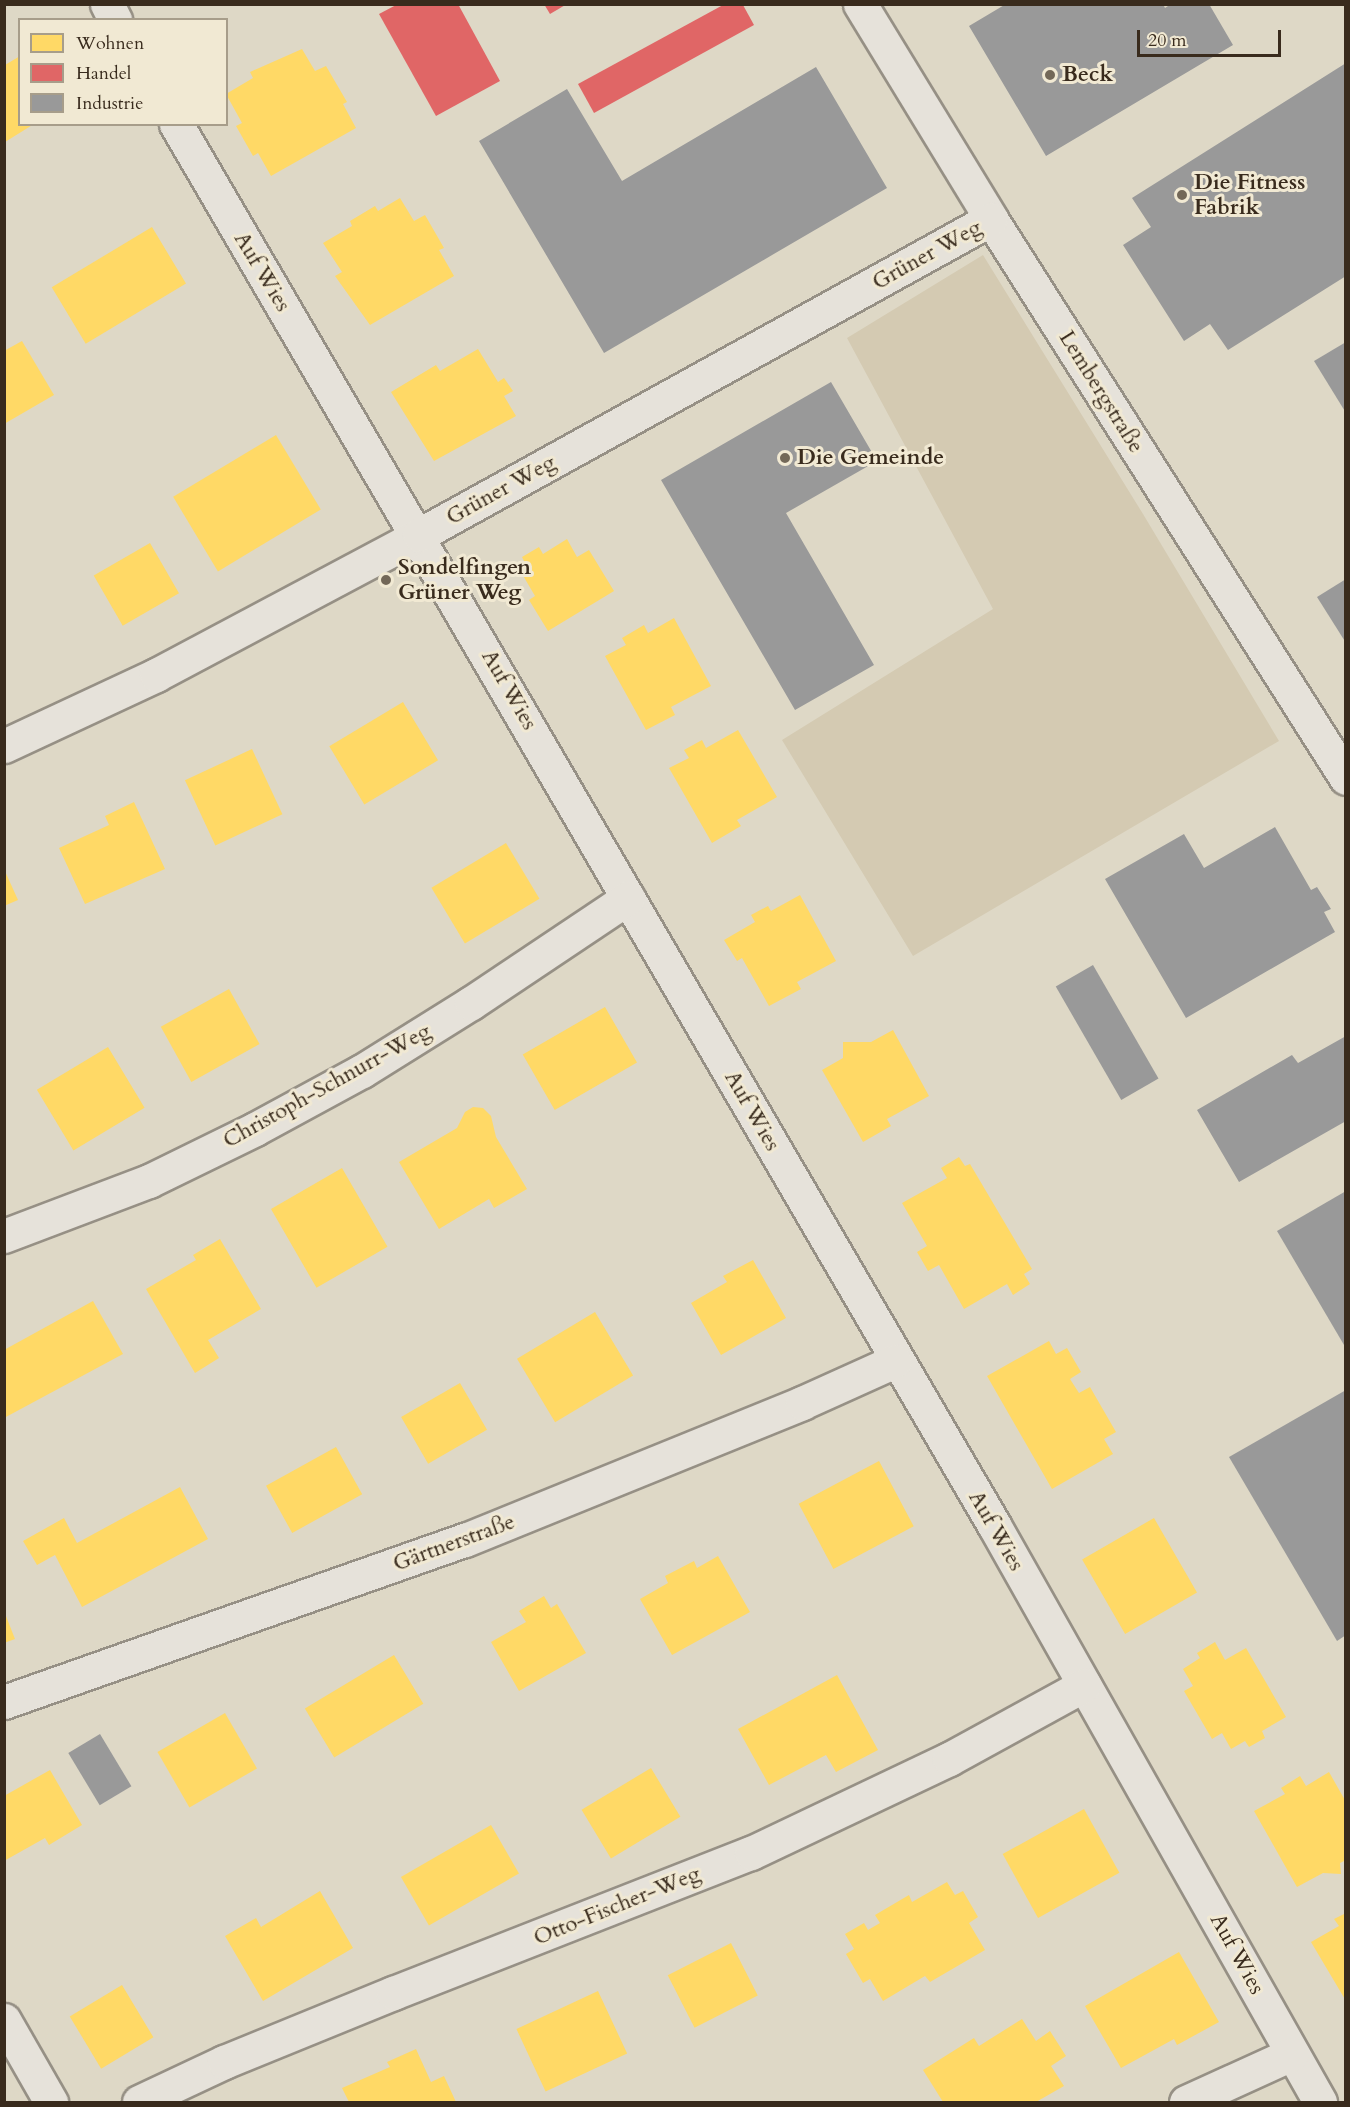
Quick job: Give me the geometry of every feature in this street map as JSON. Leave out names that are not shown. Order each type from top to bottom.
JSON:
[{"type":"street","points":[[107,4],[114,18]]},
{"type":"street","name":"Lembergstraße","points":[[860,4],[991,219],[1346,778]]},
{"type":"street","name":"Auf Wies","points":[[177,126],[419,535],[1084,1685],[1320,2103]]},
{"type":"street","name":"Grüner Weg","points":[[4,746],[156,675],[419,535],[991,219]]},
{"type":"street","name":"Christoph-Schnurr-Weg","points":[[4,1236],[149,1181],[255,1129],[362,1071],[471,1003],[628,898]]},
{"type":"street","name":"Gärtnerstraße","points":[[4,1702],[477,1536],[802,1403],[895,1361]]},
{"type":"street","name":"Otto-Fischer-Weg","points":[[139,2103],[287,2036],[751,1853],[949,1759],[1084,1685]]},
{"type":"street","points":[[4,2020],[51,2103]]},
{"type":"street","points":[[1186,2103],[1292,2054]]},
{"type":"shaded area","points":[[983,255],[1143,514],[1279,741],[913,956],[782,740],[993,609],[847,338]]},
{"type":"building: Wohnen","points":[[302,49],[315,71],[326,66],[347,102],[343,104],[356,128],[271,176],[258,153],[253,156],[236,126],[242,123],[228,98],[228,93],[253,78],[250,72]]},
{"type":"building: Wohnen","points":[[18,57],[18,126],[31,126],[5,142],[5,65]]},
{"type":"building: Wohnen","points":[[400,198],[414,221],[425,215],[444,248],[439,250],[454,276],[370,325],[335,276],[342,272],[323,243],[352,226],[350,221],[375,206],[378,211]]},
{"type":"building: Wohnen","points":[[152,227],[186,284],[86,344],[52,287]]},
{"type":"building: Wohnen","points":[[22,341],[54,395],[4,424],[4,351]]},
{"type":"building: Wohnen","points":[[478,349],[498,382],[504,378],[513,391],[504,396],[516,416],[434,461],[391,392],[436,365],[440,371]]},
{"type":"building: Wohnen","points":[[276,435],[321,510],[218,571],[173,497]]},
{"type":"building: Wohnen","points":[[567,539],[577,557],[589,550],[614,591],[548,631],[529,600],[535,596],[518,567],[525,563],[522,557],[539,547],[543,554]]},
{"type":"building: Wohnen","points":[[150,543],[179,593],[123,626],[94,576]]},
{"type":"building: Wohnen","points":[[674,618],[711,686],[671,707],[675,715],[646,730],[605,656],[626,645],[622,638],[644,625],[648,633]]},
{"type":"building: Wohnen","points":[[403,702],[438,760],[364,805],[329,746]]},
{"type":"building: Wohnen","points":[[738,730],[777,797],[737,820],[741,826],[712,843],[669,768],[689,758],[684,750],[702,740],[706,748]]},
{"type":"building: Wohnen","points":[[252,749],[282,814],[215,846],[185,780]]},
{"type":"building: Wohnen","points":[[134,802],[165,869],[85,904],[59,848],[109,825],[105,816]]},
{"type":"building: Wohnen","points":[[506,843],[539,899],[465,944],[431,888]]},
{"type":"building: Wohnen","points":[[4,869],[18,900],[4,906]]},
{"type":"building: Wohnen","points":[[800,895],[836,961],[797,982],[801,989],[769,1006],[742,958],[737,961],[724,940],[755,922],[751,915],[768,906],[771,911]]},
{"type":"building: Wohnen","points":[[229,989],[260,1044],[191,1082],[161,1027]]},
{"type":"building: Wohnen","points":[[605,1007],[637,1062],[555,1110],[523,1054]]},
{"type":"building: Wohnen","points":[[893,1030],[929,1096],[887,1119],[891,1126],[863,1142],[822,1070],[843,1058],[843,1042],[871,1042]]},
{"type":"building: Wohnen","points":[[108,1047],[145,1108],[73,1151],[37,1090]]},
{"type":"building: Wohnen","points":[[473,1107],[483,1108],[491,1116],[496,1137],[527,1189],[494,1208],[489,1199],[439,1229],[399,1162],[457,1128],[465,1112]]},
{"type":"building: Wohnen","points":[[959,1157],[965,1166],[970,1164],[1032,1269],[1024,1274],[1030,1284],[1013,1295],[1007,1284],[964,1309],[939,1265],[928,1271],[917,1252],[927,1246],[902,1203],[947,1178],[941,1168]]},
{"type":"building: Wohnen","points":[[342,1168],[388,1247],[316,1288],[271,1209]]},
{"type":"building: Wohnen","points":[[220,1239],[261,1309],[208,1340],[219,1358],[195,1373],[146,1289],[196,1260],[193,1255]]},
{"type":"building: Wohnen","points":[[753,1260],[786,1318],[721,1355],[691,1303],[727,1282],[723,1276]]},
{"type":"building: Wohnen","points":[[93,1301],[123,1354],[4,1418],[4,1350]]},
{"type":"building: Wohnen","points":[[595,1312],[633,1375],[555,1422],[517,1359]]},
{"type":"building: Wohnen","points":[[1049,1341],[1056,1354],[1067,1348],[1081,1372],[1070,1379],[1079,1393],[1090,1387],[1116,1432],[1104,1439],[1113,1454],[1052,1489],[987,1376]]},
{"type":"building: Wohnen","points":[[460,1383],[487,1430],[428,1464],[401,1417]]},
{"type":"building: Wohnen","points":[[336,1447],[362,1494],[292,1533],[266,1486]]},
{"type":"building: Wohnen","points":[[879,1461],[914,1526],[833,1569],[799,1504]]},
{"type":"building: Wohnen","points":[[180,1487],[208,1539],[82,1607],[55,1555],[37,1565],[23,1541],[64,1518],[77,1543]]},
{"type":"building: Wohnen","points":[[1154,1518],[1197,1592],[1125,1634],[1082,1560]]},
{"type":"building: Wohnen","points":[[718,1556],[750,1612],[672,1655],[640,1599],[668,1583],[665,1576],[694,1561],[697,1568]]},
{"type":"building: Wohnen","points":[[544,1596],[551,1608],[557,1604],[586,1653],[519,1691],[491,1642],[526,1622],[519,1611]]},
{"type":"building: Wohnen","points":[[4,1611],[15,1639],[4,1643]]},
{"type":"building: Wohnen","points":[[1215,1642],[1225,1660],[1246,1648],[1286,1717],[1262,1731],[1265,1738],[1249,1747],[1245,1741],[1231,1749],[1222,1733],[1212,1739],[1184,1691],[1193,1686],[1183,1669],[1200,1658],[1197,1653]]},
{"type":"building: Wohnen","points":[[394,1655],[423,1704],[334,1757],[305,1709]]},
{"type":"building: Wohnen","points":[[837,1675],[878,1750],[836,1772],[826,1755],[769,1785],[738,1729]]},
{"type":"building: Wohnen","points":[[225,1713],[257,1768],[189,1807],[157,1752]]},
{"type":"building: Wohnen","points":[[651,1768],[680,1817],[611,1859],[582,1810]]},
{"type":"building: Wohnen","points":[[50,1770],[82,1825],[49,1845],[45,1838],[4,1861],[4,1796]]},
{"type":"building: Wohnen","points":[[1329,1772],[1346,1802],[1346,1860],[1340,1863],[1341,1874],[1323,1873],[1297,1887],[1254,1811],[1285,1794],[1281,1788],[1300,1776],[1306,1786]]},
{"type":"building: Wohnen","points":[[1084,1809],[1119,1873],[1038,1918],[1003,1854]]},
{"type":"building: Wohnen","points":[[491,1825],[519,1873],[429,1925],[401,1877]]},
{"type":"building: Wohnen","points":[[947,1882],[955,1895],[963,1891],[978,1917],[969,1923],[985,1950],[930,1982],[925,1976],[883,2001],[870,1979],[863,1983],[846,1954],[854,1949],[845,1934],[864,1923],[868,1930],[880,1923],[875,1915],[909,1895],[912,1902]]},
{"type":"building: Wohnen","points":[[320,1891],[353,1948],[263,2001],[225,1936],[256,1918],[261,1927]]},
{"type":"building: Wohnen","points":[[1346,1913],[1346,2001],[1311,1942],[1339,1926],[1334,1919]]},
{"type":"building: Wohnen","points":[[731,1943],[758,1996],[695,2028],[668,1975]]},
{"type":"building: Wohnen","points":[[1179,1952],[1219,2022],[1177,2045],[1174,2039],[1121,2068],[1085,2006]]},
{"type":"building: Wohnen","points":[[122,1985],[153,2037],[101,2069],[70,2016]]},
{"type":"building: Wohnen","points":[[598,1991],[627,2054],[546,2092],[516,2029]]},
{"type":"building: Wohnen","points":[[1022,2019],[1036,2041],[1050,2031],[1066,2056],[1051,2066],[1064,2086],[1036,2102],[943,2102],[923,2070],[974,2038],[979,2046]]},
{"type":"building: Wohnen","points":[[416,2049],[431,2082],[444,2076],[456,2102],[349,2102],[342,2088],[390,2067],[387,2062]]},
{"type":"building: Handel","points":[[398,4],[458,4],[500,81],[436,116],[379,14]]},
{"type":"building: Handel","points":[[544,4],[567,4],[550,14]]},
{"type":"building: Handel","points":[[723,5],[743,5],[754,25],[594,113],[578,84]]},
{"type":"building: Industrie","points":[[1006,4],[1163,4],[1165,8],[1171,4],[1209,4],[1233,45],[1046,156],[969,26]]},
{"type":"building: Industrie","points":[[1346,63],[1346,276],[1228,350],[1210,324],[1184,341],[1123,245],[1151,227],[1132,198]]},
{"type":"building: Industrie","points":[[816,67],[887,188],[604,353],[479,141],[567,89],[622,181]]},
{"type":"building: Industrie","points":[[1346,342],[1346,413],[1314,361]]},
{"type":"building: Industrie","points":[[831,382],[877,461],[786,513],[874,665],[795,710],[661,480]]},
{"type":"building: Industrie","points":[[1346,579],[1346,643],[1317,597]]},
{"type":"building: Industrie","points":[[1275,827],[1311,890],[1317,887],[1331,909],[1324,912],[1335,932],[1186,1018],[1105,879],[1184,834],[1204,868]]},
{"type":"building: Industrie","points":[[1093,965],[1158,1078],[1121,1100],[1056,986]]},
{"type":"building: Industrie","points":[[1346,1036],[1346,1121],[1239,1182],[1197,1110],[1292,1055],[1298,1063]]},
{"type":"building: Industrie","points":[[1346,1191],[1346,1344],[1344,1345],[1277,1231]]},
{"type":"building: Industrie","points":[[1346,1390],[1346,1635],[1337,1641],[1229,1457]]},
{"type":"building: Industrie","points":[[100,1734],[131,1786],[100,1805],[68,1753]]},
{"type":"place","name":"Beck","points":[[1050,75]]},
{"type":"place","name":"Die Fitness Fabrik","points":[[1182,195]]},
{"type":"place","name":"Die Gemeinde","points":[[785,458]]},
{"type":"place","name":"Sondelfingen Grüner Weg","points":[[386,580]]}]
